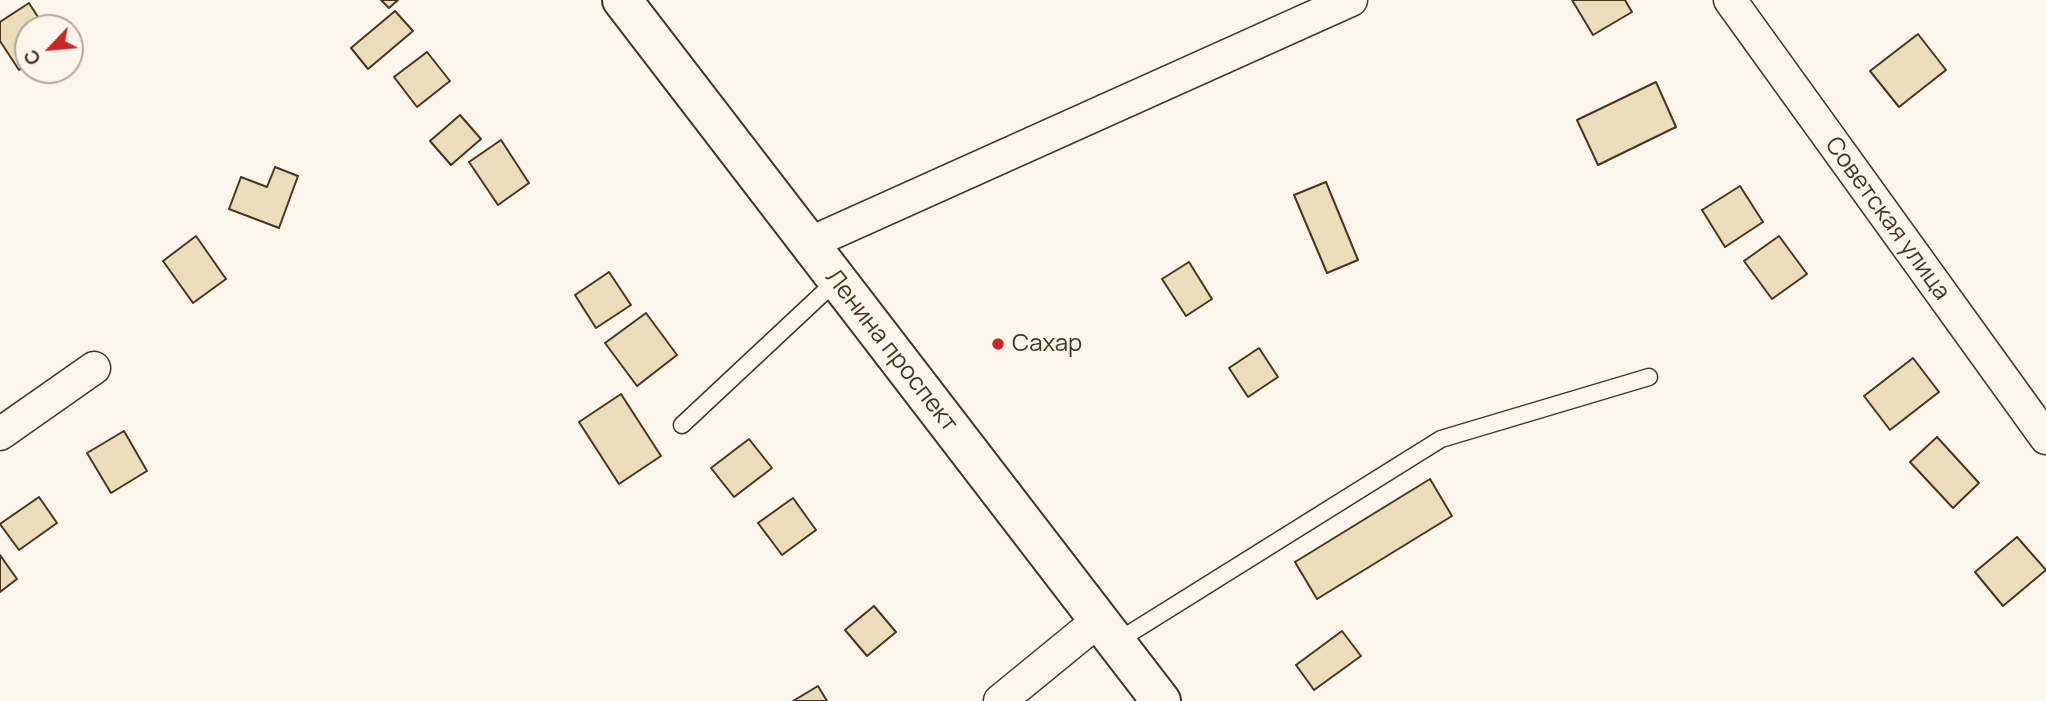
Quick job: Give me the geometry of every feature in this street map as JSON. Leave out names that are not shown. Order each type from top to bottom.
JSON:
[{"type":"main road","name":"Ленина проспект","points":[[622,0],[1161,701]]},
{"type":"street","points":[[808,244],[1351,0]]},
{"type":"street","name":"Советская улица","points":[[1730,0],[2046,438]]},
{"type":"street","points":[[0,434],[94,368]]},
{"type":"street","points":[[1000,701],[1107,631]]},
{"type":"lane","points":[[682,425],[836,281]]},
{"type":"lane","points":[[1107,631],[1441,439],[1648,377]]},
{"type":"building","points":[[381,0],[398,0],[389,8]]},
{"type":"building","points":[[1572,0],[1625,0],[1632,12],[1593,35]]},
{"type":"building","points":[[29,3],[36,14],[14,14],[14,62],[0,41],[0,22]]},
{"type":"building","points":[[395,11],[413,31],[368,69],[351,48]]},
{"type":"building","points":[[1918,34],[1946,70],[1899,107],[1870,71]]},
{"type":"building","points":[[427,52],[450,81],[417,107],[394,77]]},
{"type":"building","points":[[1656,82],[1676,127],[1598,165],[1577,120]]},
{"type":"building","points":[[460,115],[481,139],[451,165],[430,141]]},
{"type":"building","points":[[501,140],[529,183],[498,205],[469,162]]},
{"type":"building","points":[[275,167],[298,176],[279,228],[229,209],[241,177],[267,187]]},
{"type":"building","points":[[1326,182],[1358,260],[1327,273],[1294,195]]},
{"type":"building","points":[[1740,186],[1763,222],[1725,247],[1702,210]]},
{"type":"building","points":[[196,236],[226,279],[193,303],[163,261]]},
{"type":"building","points":[[1779,236],[1807,274],[1772,299],[1744,261]]},
{"type":"building","points":[[1189,262],[1212,299],[1186,316],[1162,279]]},
{"type":"building","points":[[609,272],[631,305],[596,328],[575,295]]},
{"type":"building","points":[[646,313],[677,355],[637,386],[605,343]]},
{"type":"building","points":[[1259,348],[1278,377],[1248,397],[1229,368]]},
{"type":"building","points":[[1913,358],[1939,392],[1890,430],[1864,396]]},
{"type":"building","points":[[621,394],[661,456],[619,484],[579,422]]},
{"type":"building","points":[[124,431],[147,471],[111,493],[87,453]]},
{"type":"building","points":[[1937,437],[1979,483],[1953,508],[1910,462]]},
{"type":"building","points":[[749,439],[772,468],[734,497],[711,468]]},
{"type":"building","points":[[1430,479],[1452,516],[1317,599],[1295,562]]},
{"type":"building","points":[[39,497],[57,523],[19,550],[0,524]]},
{"type":"building","points":[[793,498],[816,530],[782,555],[758,523]]},
{"type":"building","points":[[2017,537],[2046,570],[2003,606],[1975,572]]},
{"type":"building","points":[[0,555],[17,579],[0,592]]},
{"type":"building","points":[[874,606],[896,632],[867,656],[845,630]]},
{"type":"building","points":[[1342,631],[1361,656],[1314,690],[1296,665]]},
{"type":"building","points":[[818,686],[827,701],[793,701]]},
{"type":"place","name":"Сахар","points":[[998,344]]}]
